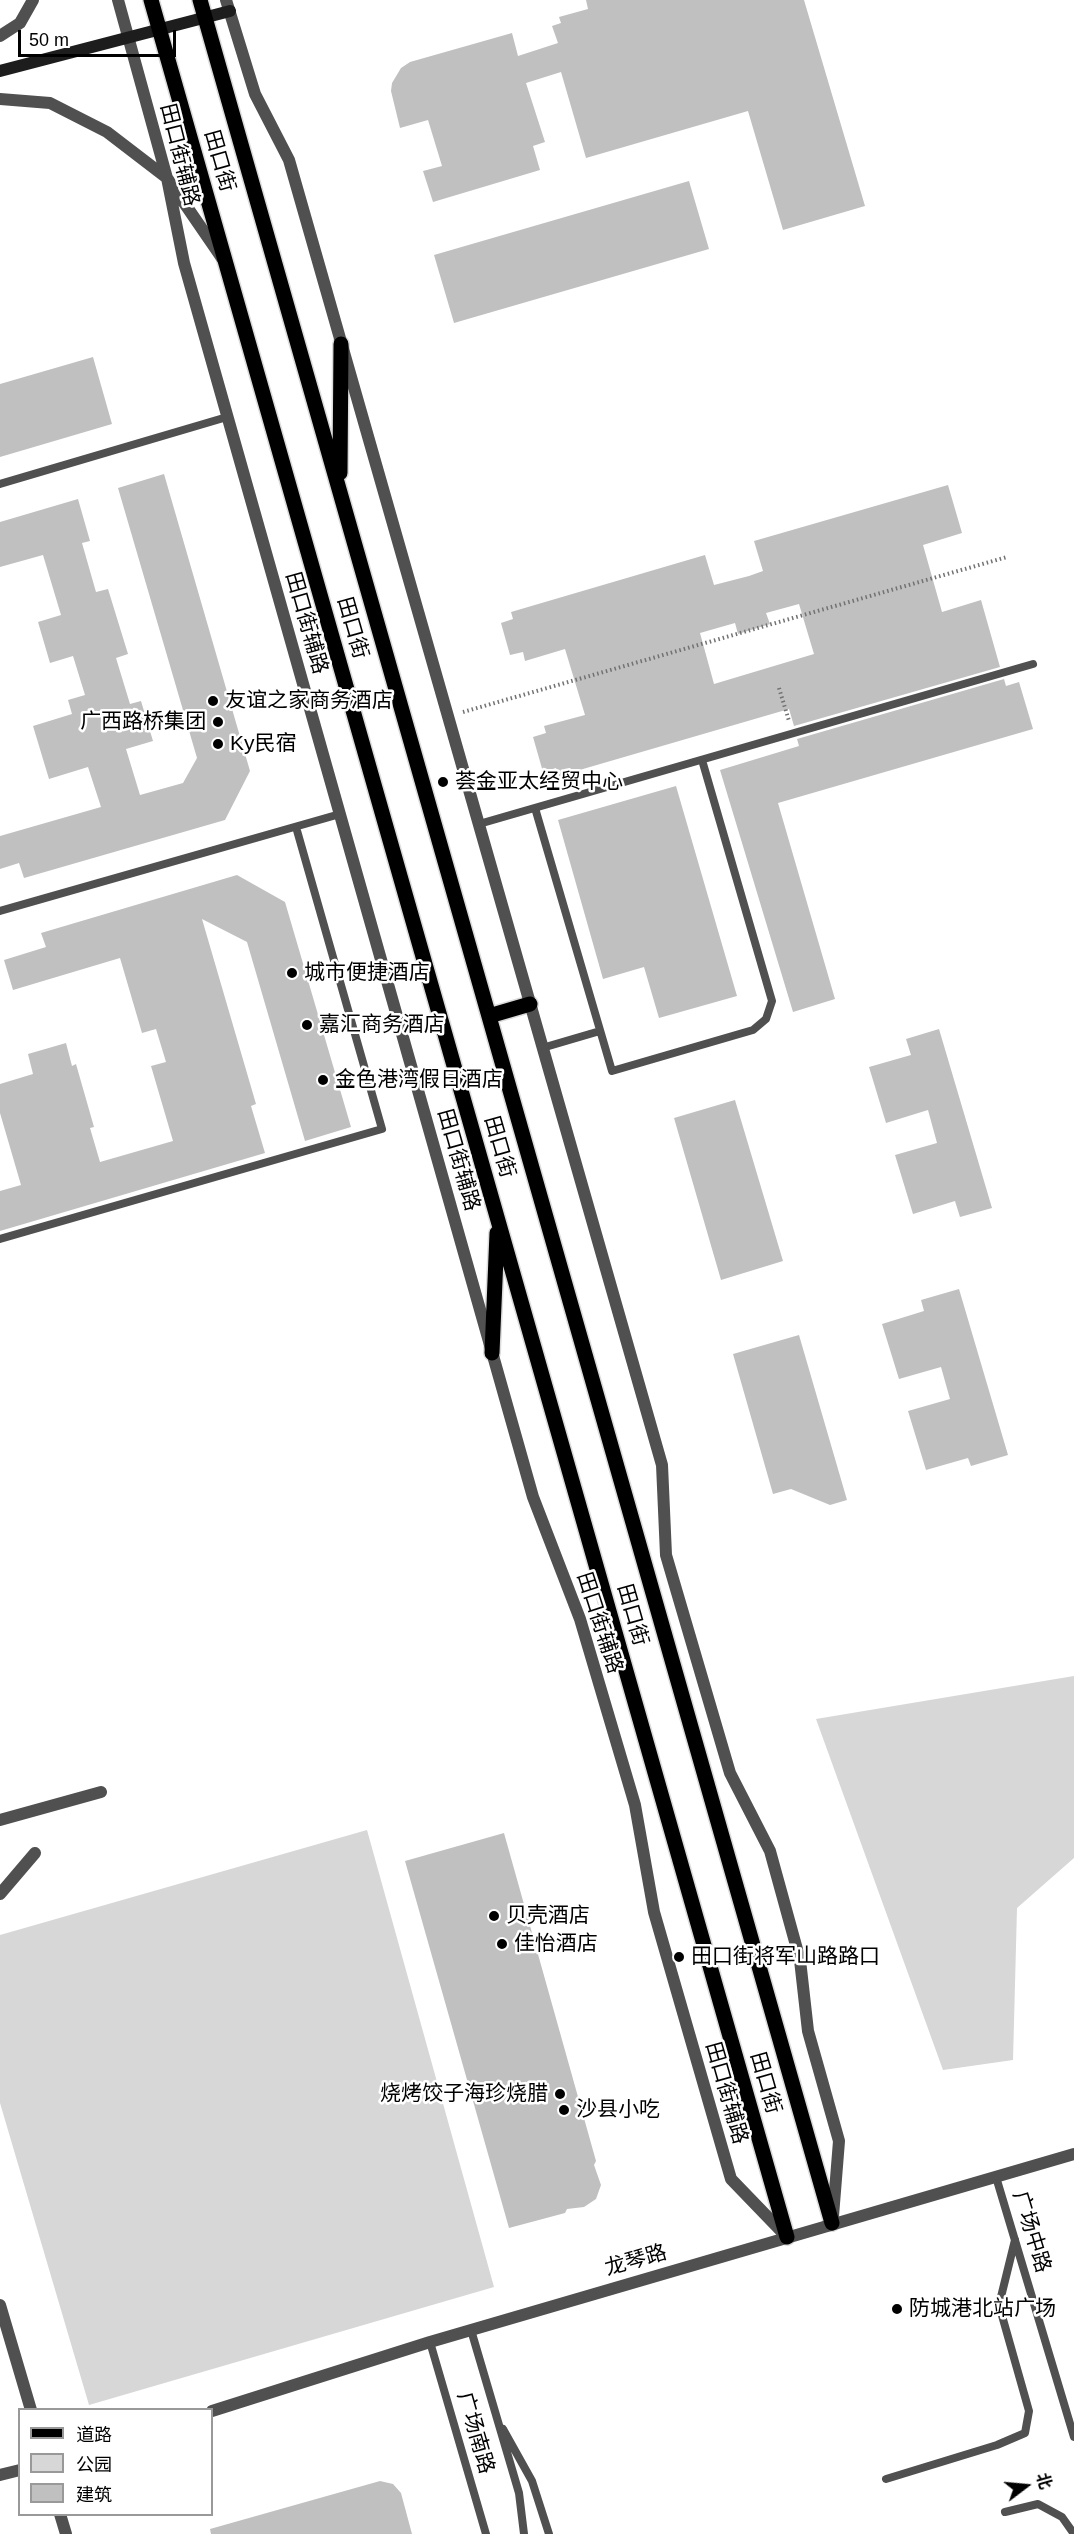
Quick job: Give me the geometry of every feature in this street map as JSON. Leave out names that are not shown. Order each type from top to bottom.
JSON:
[{"type":"main road","name":"田口街","points":[[152,0],[787,2237]]},
{"type":"main road","name":"田口街","points":[[200,0],[832,2223]]},
{"type":"main road","points":[[0,70],[205,19],[228,6]]},
{"type":"main road","points":[[340,491],[341,344]]},
{"type":"main road","points":[[489,1016],[530,1004]]},
{"type":"main road","points":[[492,1353],[498,1218]]},
{"type":"street","points":[[0,36],[20,23],[33,0]]},
{"type":"street","name":"田口街辅路","points":[[118,0],[167,178],[184,263],[533,1497],[580,1619],[635,1805],[654,1912],[731,2179],[787,2237]]},
{"type":"street","points":[[228,6],[255,94],[289,160],[662,1465],[666,1555],[730,1773],[770,1851],[800,1960],[808,2031],[839,2141],[832,2223]]},
{"type":"street","points":[[0,99],[50,103],[107,132],[167,178],[227,267]]},
{"type":"street","points":[[0,1820],[101,1792]]},
{"type":"street","points":[[0,1894],[35,1853]]},
{"type":"street","name":"龙琴路","points":[[213,2410],[471,2330],[1074,2154]]},
{"type":"street","points":[[0,2305],[31,2408]]},
{"type":"street","points":[[0,2475],[18,2470]]},
{"type":"street","points":[[61,2516],[66,2534]]},
{"type":"lane","points":[[0,484],[227,417]]},
{"type":"lane","points":[[478,824],[1033,664]]},
{"type":"lane","points":[[535,808],[612,1071],[753,1030],[766,1018],[772,1001],[702,760]]},
{"type":"lane","points":[[0,911],[340,814]]},
{"type":"lane","points":[[0,1239],[382,1129],[296,827]]},
{"type":"lane","points":[[542,1048],[600,1031]]},
{"type":"lane","name":"广场中路","points":[[996,2176],[1074,2437]]},
{"type":"lane","points":[[886,2479],[997,2445],[1025,2433],[1029,2411],[999,2305],[1015,2240]]},
{"type":"lane","points":[[471,2330],[519,2493],[524,2534]]},
{"type":"lane","name":"广场南路","points":[[430,2343],[486,2534]]},
{"type":"lane","points":[[495,2416],[532,2481],[549,2534]]},
{"type":"lane","points":[[1005,2512],[1038,2504],[1062,2517],[1074,2534]]},
{"type":"path","points":[[447,716],[1007,557]]},
{"type":"path","points":[[780,688],[792,733]]},
{"type":"green space","points":[[1074,1676],[1074,1858],[1017,1908],[1013,2060],[943,2070],[816,1719]]},
{"type":"green space","points":[[367,1830],[494,2287],[89,2405],[0,2103],[0,1935]]},
{"type":"building","points":[[586,0],[804,0],[865,206],[783,230],[748,111],[586,158],[561,72],[526,83],[545,142],[533,146],[540,170],[433,202],[423,171],[442,166],[428,120],[400,128],[391,91],[392,83],[401,68],[410,62],[512,33],[518,56],[558,43],[552,26],[561,23],[559,17],[588,9]]},
{"type":"building","points":[[689,181],[709,249],[454,323],[434,255]]},
{"type":"building","points":[[93,357],[112,424],[0,457],[0,384]]},
{"type":"building","points":[[164,474],[250,771],[225,820],[24,878],[19,863],[0,869],[0,836],[101,807],[88,767],[49,779],[33,726],[72,714],[68,700],[85,695],[73,656],[50,663],[38,622],[61,615],[43,555],[0,567],[0,522],[78,499],[90,541],[82,543],[96,592],[108,589],[128,654],[116,658],[130,704],[141,701],[153,741],[126,749],[140,795],[183,783],[197,758],[118,488]]},
{"type":"building","points":[[948,485],[962,533],[923,545],[942,612],[981,600],[1000,667],[794,726],[789,709],[559,776],[556,768],[543,772],[533,737],[546,733],[544,726],[585,715],[565,649],[525,661],[523,652],[510,655],[501,623],[513,619],[511,612],[705,555],[714,585],[749,576],[763,571],[754,541]],"holes":[[[799,604],[814,654],[714,684],[700,633],[735,623],[738,634],[770,624],[766,613]]]},
{"type":"building","points":[[1004,679],[1006,686],[1019,682],[1033,729],[778,803],[835,999],[793,1012],[720,770],[799,746],[797,739]]},
{"type":"building","points":[[676,786],[737,996],[659,1018],[644,967],[603,979],[558,820]]},
{"type":"building","points":[[237,875],[285,902],[351,1127],[305,1141],[247,942],[202,919],[256,1104],[251,1106],[265,1153],[0,1231],[0,1191],[21,1185],[0,1113],[0,1084],[33,1074],[28,1054],[66,1043],[72,1066],[76,1064],[94,1127],[90,1128],[100,1162],[173,1141],[151,1066],[166,1062],[156,1029],[142,1033],[120,958],[13,990],[4,960],[46,947],[41,933]]},
{"type":"building","points":[[939,1029],[992,1208],[960,1217],[955,1201],[913,1214],[895,1155],[937,1143],[928,1110],[886,1123],[869,1067],[911,1055],[906,1039]]},
{"type":"building","points":[[735,1100],[783,1261],[721,1280],[674,1118]]},
{"type":"building","points":[[959,1289],[1008,1455],[971,1466],[968,1458],[926,1470],[908,1411],[950,1399],[941,1367],[899,1379],[882,1324],[924,1311],[921,1300]]},
{"type":"building","points":[[799,1335],[847,1500],[830,1505],[791,1489],[773,1494],[733,1354]]},
{"type":"building","points":[[504,1833],[601,2185],[596,2199],[584,2207],[567,2209],[565,2213],[509,2228],[405,1861]]},
{"type":"building","points":[[380,2481],[393,2484],[401,2493],[412,2534],[211,2534],[210,2529]]},
{"type":"place","name":"友谊之家商务酒店","points":[[213,701]]},
{"type":"place","name":"广西路桥集团","points":[[218,722]]},
{"type":"place","name":"Ky民宿","points":[[218,744]]},
{"type":"place","name":"荟金亚太经贸中心","points":[[443,782]]},
{"type":"place","name":"城市便捷酒店","points":[[292,973]]},
{"type":"place","name":"嘉汇商务酒店","points":[[307,1025]]},
{"type":"place","name":"金色港湾假日酒店","points":[[323,1080]]},
{"type":"place","name":"贝壳酒店","points":[[494,1916]]},
{"type":"place","name":"佳怡酒店","points":[[502,1944]]},
{"type":"place","name":"田口街将军山路路口","points":[[679,1957]]},
{"type":"place","name":"烧烤饺子海珍烧腊","points":[[560,2094]]},
{"type":"place","name":"沙县小吃","points":[[564,2110]]},
{"type":"place","name":"防城港北站广场","points":[[897,2309]]}]
